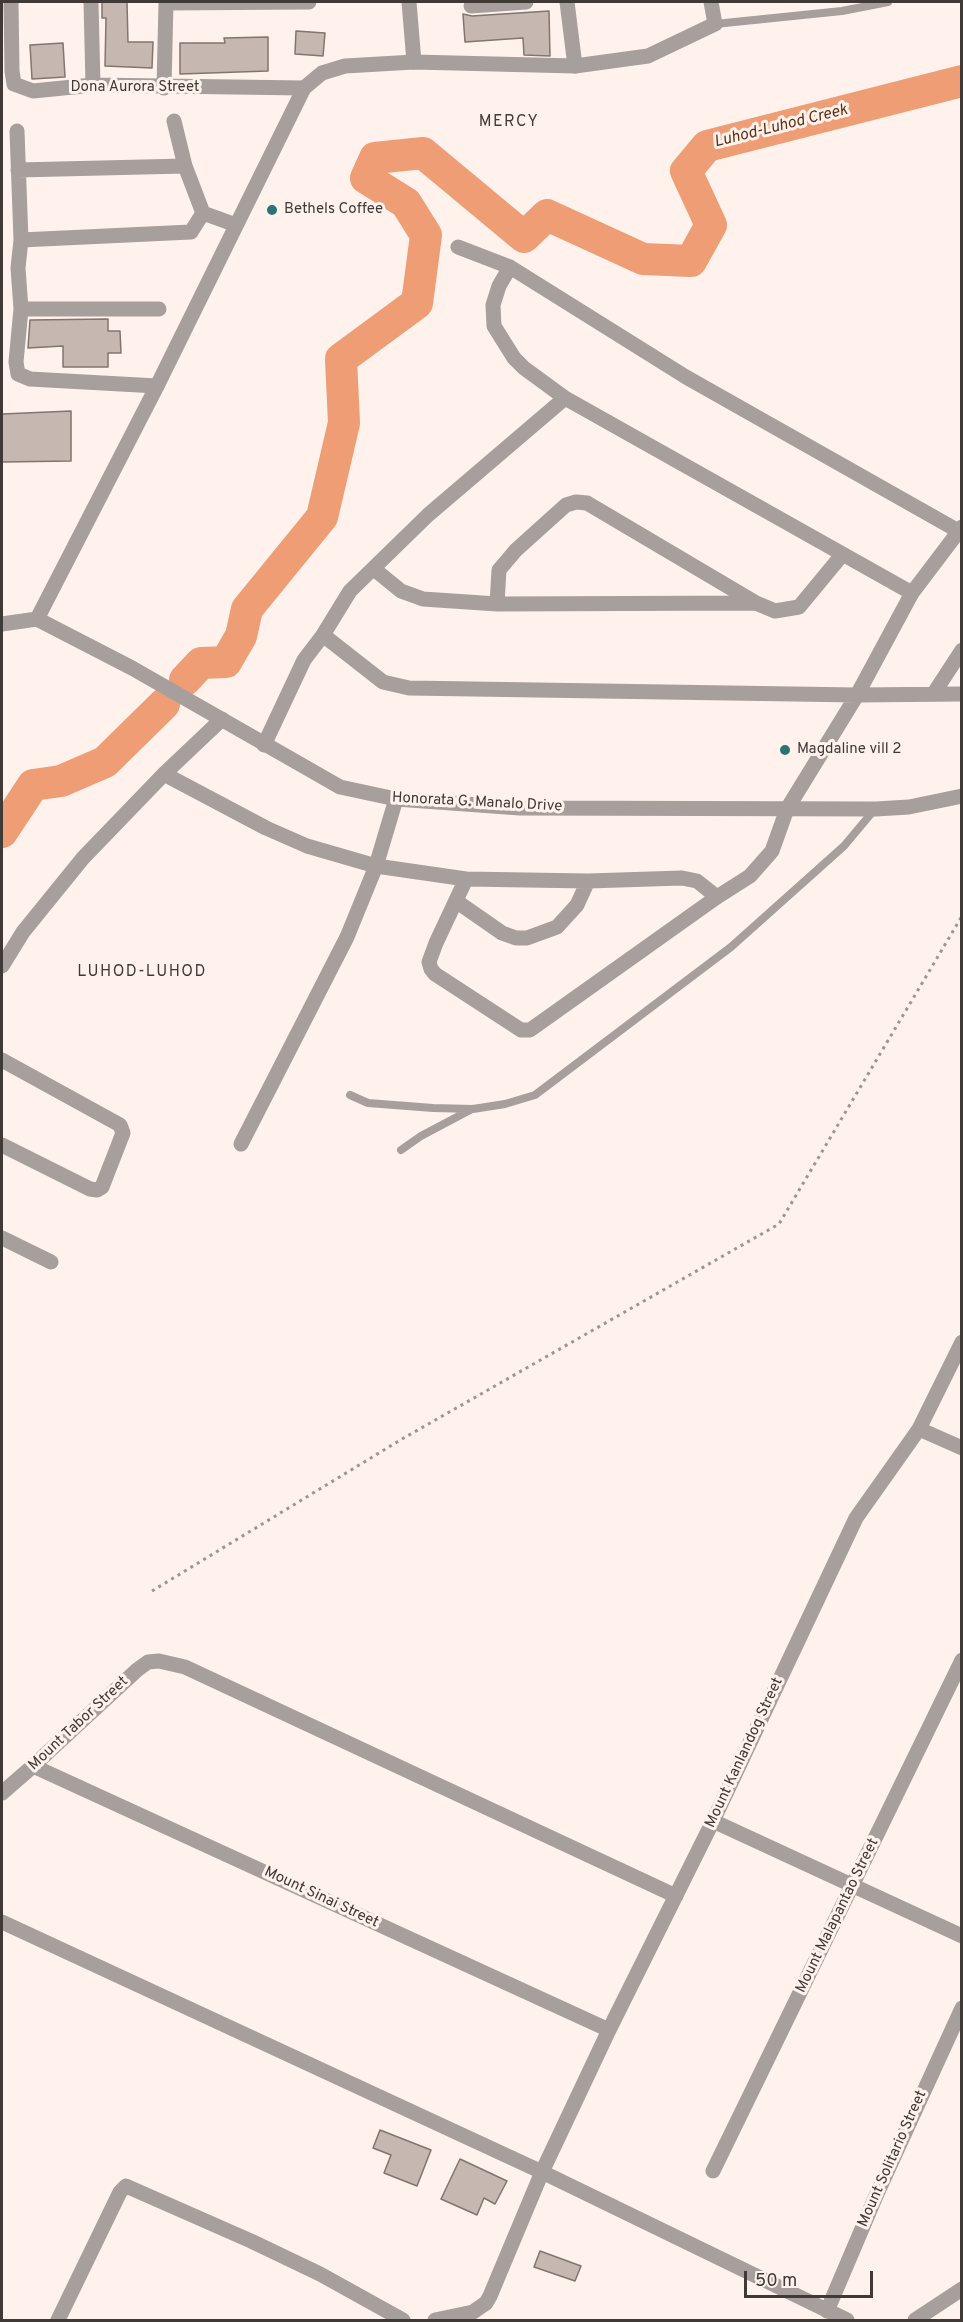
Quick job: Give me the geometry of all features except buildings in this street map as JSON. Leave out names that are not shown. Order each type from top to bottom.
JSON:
[{"type":"street","name":"Dona Aurora Street","points":[[11,2],[14,84],[33,91],[93,85],[164,88],[304,88]]},
{"type":"street","points":[[91,2],[93,85]]},
{"type":"street","points":[[164,88],[166,2],[309,2]]},
{"type":"street","points":[[409,2],[414,62]]},
{"type":"street","points":[[471,6],[526,2]]},
{"type":"street","points":[[567,2],[574,66]]},
{"type":"street","points":[[2,624],[37,619],[157,386],[304,88],[322,73],[345,66],[414,62],[574,66],[648,56],[715,24],[711,2]]},
{"type":"street","points":[[21,240],[191,232],[202,213],[185,166],[174,121]]},
{"type":"street","points":[[17,131],[21,240],[18,268],[21,309],[16,362],[18,374],[30,379],[157,386]]},
{"type":"street","points":[[18,170],[185,166]]},
{"type":"street","points":[[202,213],[236,225]]},
{"type":"street","points":[[458,248],[510,267],[686,377],[961,530],[912,593],[856,695],[787,809],[772,851],[750,876],[717,897],[535,1028],[521,1030],[435,974],[431,969],[429,962],[432,953],[466,879]]},
{"type":"street","points":[[510,267],[499,286],[493,305],[494,326],[514,358],[524,369],[565,398],[912,593]]},
{"type":"street","points":[[21,309],[159,309]]},
{"type":"street","points":[[264,745],[304,660],[323,635],[350,591],[428,515],[565,398]]},
{"type":"street","points":[[497,604],[499,570],[516,550],[566,505],[576,502],[587,503],[756,603],[775,611],[799,607],[842,555]]},
{"type":"street","points":[[374,569],[401,591],[412,597],[423,599],[497,604],[756,603]]},
{"type":"street","name":"Honorata G. Manalo Drive","points":[[37,619],[132,668],[340,787],[396,800],[520,808],[876,809],[909,807],[962,796]]},
{"type":"street","points":[[323,635],[383,682],[409,688],[856,695],[962,694]]},
{"type":"street","points":[[934,693],[962,650]]},
{"type":"street","points":[[2,966],[23,932],[83,858],[164,774],[222,719]]},
{"type":"street","points":[[164,774],[266,828],[307,846],[376,866],[466,879],[588,881],[682,878],[697,881],[717,897]]},
{"type":"street","points":[[241,1144],[347,937],[376,866],[396,800]]},
{"type":"street","points":[[456,901],[502,933],[516,938],[527,938],[557,927],[577,905],[588,881]]},
{"type":"street","points":[[2,1060],[120,1125],[123,1133],[102,1187],[97,1190],[90,1189],[2,1145]]},
{"type":"street","points":[[2,1238],[51,1262]]},
{"type":"street","name":"Mount Kanlandog Street","points":[[435,2320],[473,2312],[486,2303],[542,2172],[609,2030],[713,1821],[856,1518],[919,1429],[962,1342]]},
{"type":"street","points":[[919,1429],[962,1448]]},
{"type":"street","name":"Mount Malapantao Street","points":[[713,2171],[962,1660]]},
{"type":"street","name":"Mount Tabor Street","points":[[2,1792],[137,1670],[148,1662],[159,1661],[185,1667],[676,1896]]},
{"type":"street","name":"Mount Sinai Street","points":[[33,1766],[609,2030]]},
{"type":"street","points":[[713,1821],[962,1936]]},
{"type":"street","points":[[2,1922],[542,2172],[847,2320]]},
{"type":"street","name":"Mount Solitario Street","points":[[827,2311],[876,2196],[962,2008]]},
{"type":"street","points":[[58,2320],[120,2192],[126,2186],[290,2260],[403,2320]]},
{"type":"street","points":[[915,2320],[962,2289]]},
{"type":"lane","points":[[715,24],[842,11],[888,2]]},
{"type":"lane","points":[[350,1095],[368,1103],[472,1109],[505,1104],[535,1095],[731,947],[844,846],[876,809]]},
{"type":"lane","points":[[401,1150],[421,1136],[472,1109]]},
{"type":"path","points":[[152,1591],[402,1439],[779,1224],[962,916]]},
{"type":"waterway","name":"Luhod-Luhod Creek","points":[[185,680],[201,663],[226,662],[241,636],[247,609],[322,517],[344,423],[341,359],[417,303],[426,235],[406,203],[366,178],[375,158],[423,153],[524,237],[547,215],[643,259],[691,261],[711,225],[686,171],[707,146],[962,81]]},
{"type":"waterway","name":"Luhod-Luhod Creek","points":[[2,832],[33,785],[61,781],[105,762],[164,704]]},
{"type":"place","name":"Bethels Coffee","points":[[272,210]]},
{"type":"place","name":"Magdaline vill 2","points":[[785,750]]},
{"type":"district","name":"MERCY","points":[[509,123]]},
{"type":"district","name":"LUHOD-LUHOD","points":[[142,973]]}]
